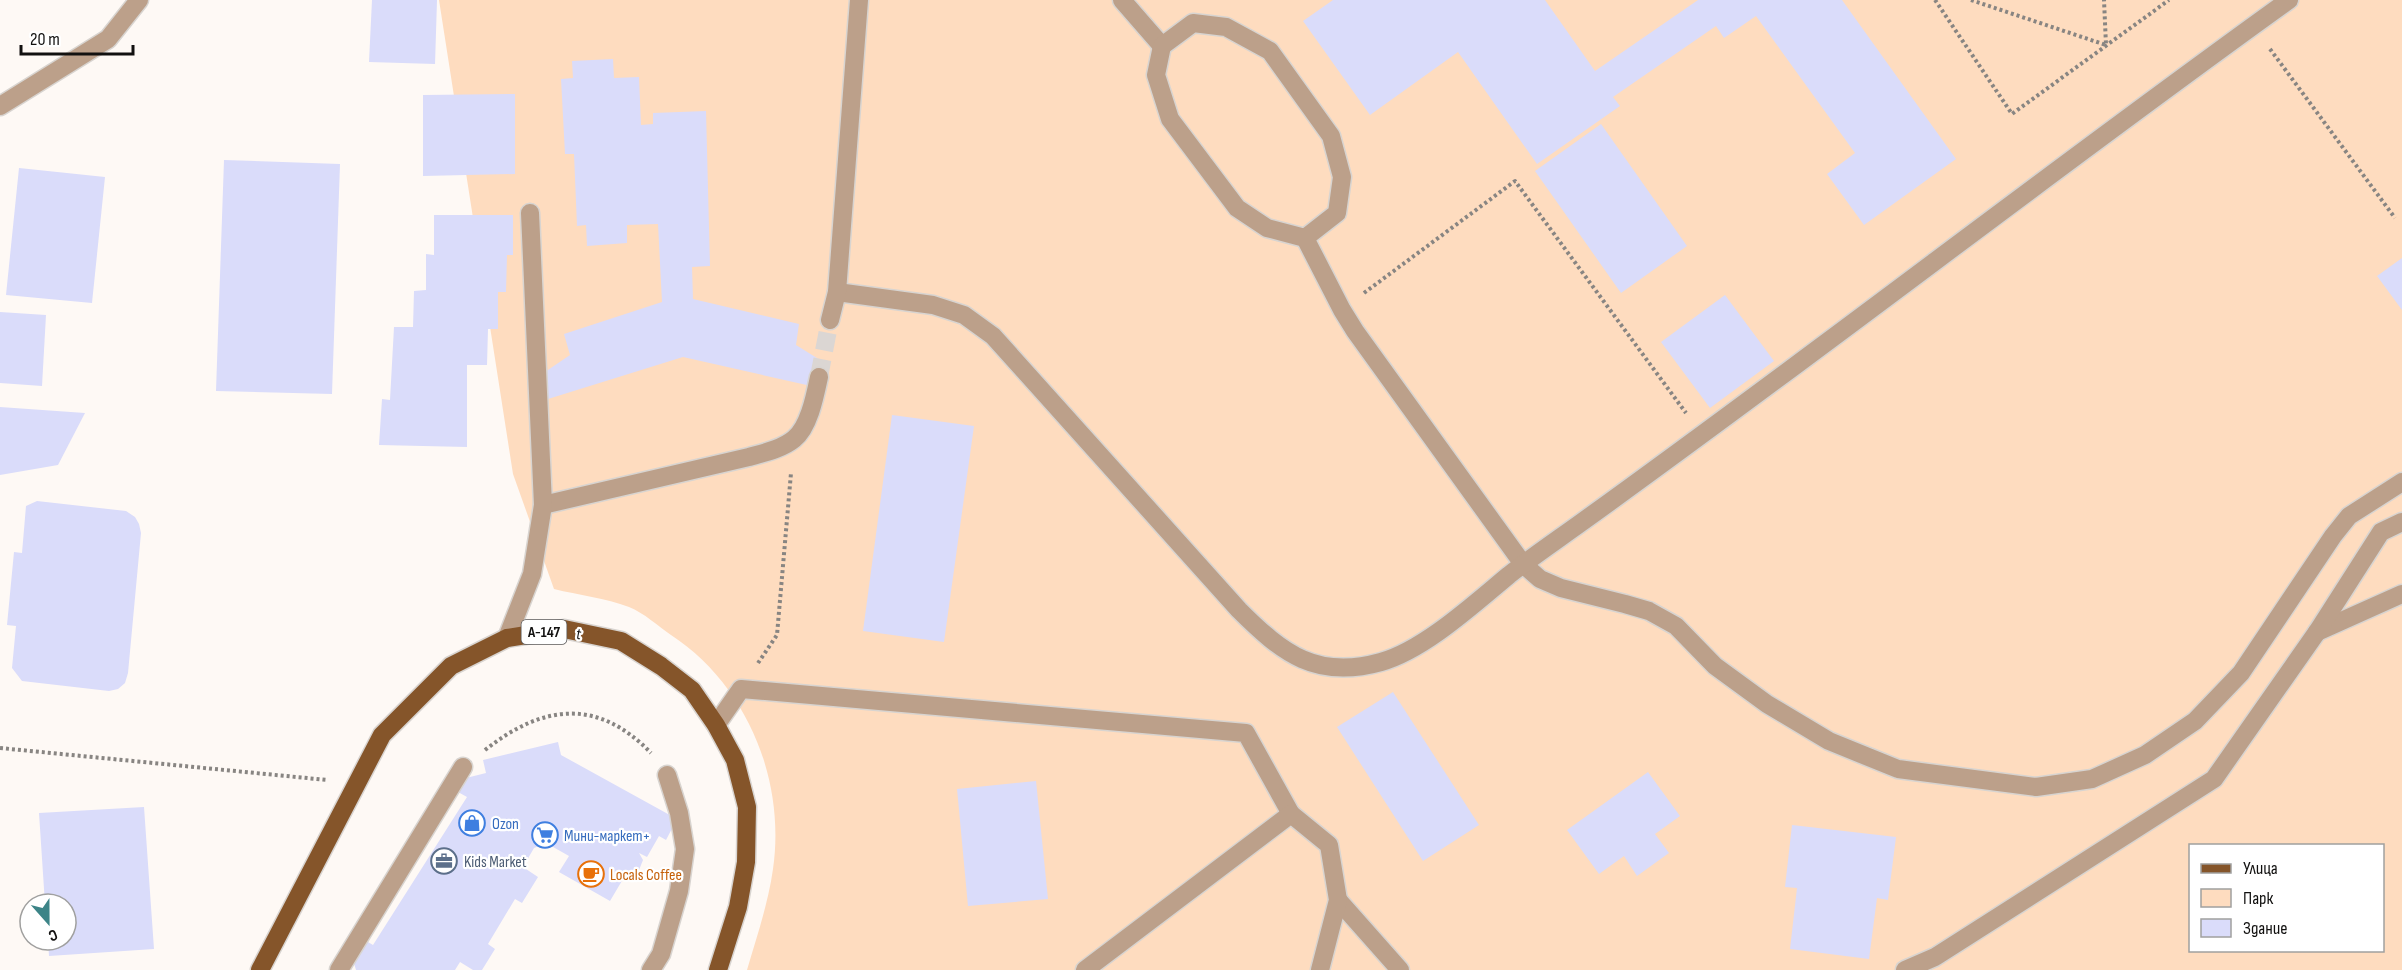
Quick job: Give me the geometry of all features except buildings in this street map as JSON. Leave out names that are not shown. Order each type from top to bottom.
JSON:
[{"type":"main road","name":"t","points":[[260,970],[382,735],[451,666],[507,638],[564,629],[621,641],[661,666],[692,690],[716,725],[735,760],[747,807],[747,862],[738,907],[718,970]]},
{"type":"street","points":[[0,106],[108,39],[139,0]]},
{"type":"street","points":[[830,320],[837,292],[859,0]]},
{"type":"street","points":[[1122,0],[1162,46]]},
{"type":"street","points":[[837,292],[933,305],[964,315],[993,336],[1239,610],[1274,642],[1291,654],[1321,667],[1351,668],[1383,662],[1413,649],[1523,564],[1702,435],[2289,0]]},
{"type":"street","points":[[1305,238],[1337,213],[1342,177],[1331,136],[1270,51],[1226,27],[1193,23],[1162,46],[1156,75],[1170,119],[1237,208],[1267,228],[1305,238],[1342,310],[1523,564],[1540,579],[1561,588],[1626,603],[1649,611],[1676,626],[1715,666],[1767,704],[1828,741],[1898,769],[2036,787],[2092,780],[2145,756],[2195,721],[2241,673],[2333,536],[2349,516],[2402,482]]},
{"type":"street","points":[[507,638],[532,574],[543,505],[530,213]]},
{"type":"street","points":[[543,505],[748,457],[794,439],[810,413],[819,377]]},
{"type":"street","points":[[1905,970],[1935,957],[2214,779],[2316,632],[2381,532],[2402,522]]},
{"type":"street","points":[[2316,632],[2402,594]]},
{"type":"street","points":[[716,725],[741,689],[1246,733],[1291,814],[1329,845],[1338,900],[1320,970]]},
{"type":"street","points":[[339,970],[463,767]]},
{"type":"street","points":[[651,970],[661,954],[676,901],[685,849],[679,813],[667,775]]},
{"type":"street","points":[[1085,970],[1291,814]]},
{"type":"street","points":[[1338,900],[1400,970]]},
{"type":"path","points":[[1935,0],[2012,114],[2169,0]]},
{"type":"path","points":[[1971,0],[2106,45]]},
{"type":"path","points":[[2104,0],[2106,45]]},
{"type":"path","points":[[2253,26],[2395,218]]},
{"type":"path","points":[[1342,310],[1515,181],[1702,435]]},
{"type":"path","points":[[741,689],[777,635],[794,439]]},
{"type":"path","points":[[463,767],[509,731],[543,718],[566,713],[596,716],[638,740],[654,756],[667,775]]},
{"type":"path","points":[[0,748],[327,780]]},
{"type":"green space","points":[[439,0],[2402,0],[2402,970],[747,970],[768,895],[773,869],[775,835],[773,801],[766,768],[755,737],[740,707],[697,655],[651,620],[620,604],[554,589],[513,474]]},
{"type":"tunnel","points":[[819,377],[830,320]]},
{"type":"place","name":"Ozon","points":[[472,823]]},
{"type":"place","name":"Мини-маркет+","points":[[545,835]]},
{"type":"place","name":"Kids Market","points":[[444,861]]},
{"type":"place","name":"Locals Coffee","points":[[591,874]]}]
